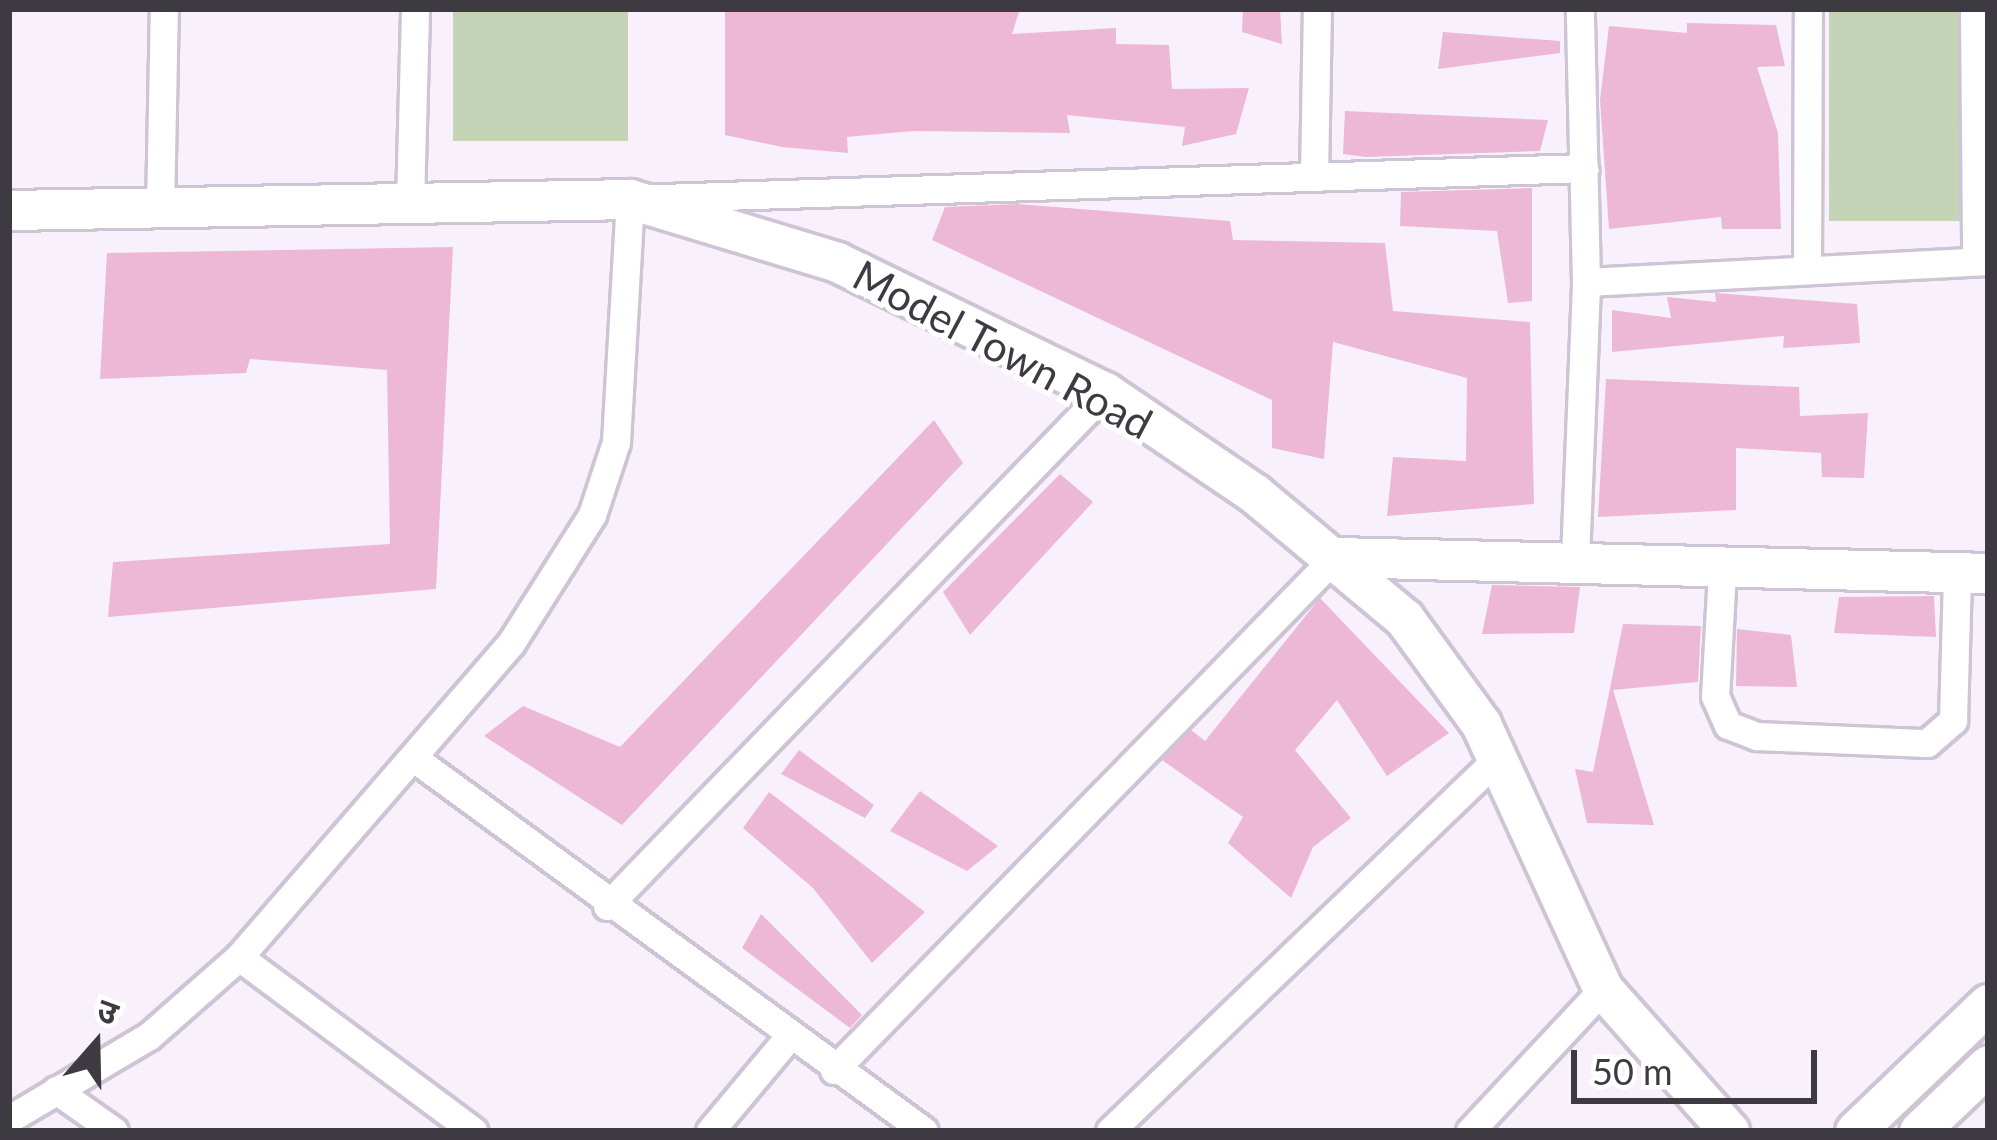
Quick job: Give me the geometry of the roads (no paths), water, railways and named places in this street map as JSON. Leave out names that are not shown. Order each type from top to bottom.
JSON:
[{"type":"street","points":[[160,210],[164,9]]},
{"type":"street","points":[[410,203],[415,9]]},
{"type":"street","points":[[1314,177],[1317,9]]},
{"type":"street","points":[[1575,559],[1586,282],[1580,9]]},
{"type":"street","points":[[1807,266],[1808,9]]},
{"type":"street","points":[[1586,282],[1807,266],[1982,261],[1974,9]]},
{"type":"street","points":[[9,1119],[148,1036],[239,957],[512,643],[592,515],[616,442],[630,199],[1584,168]]},
{"type":"street","name":"Model Town Road","points":[[9,210],[630,199],[837,262],[1105,392],[1335,557],[1417,635],[1497,759],[1603,988],[1729,1131]]},
{"type":"street","points":[[607,906],[1105,392]]},
{"type":"street","points":[[834,1070],[1335,557],[1575,559],[1722,572],[1972,574],[1953,720],[1927,742],[1757,736],[1728,725],[1715,696],[1722,572]]},
{"type":"street","points":[[415,759],[787,1040],[924,1131]]},
{"type":"street","points":[[1110,1131],[1497,759]]},
{"type":"street","points":[[239,957],[473,1131]]},
{"type":"street","points":[[1470,1131],[1603,988]]},
{"type":"street","points":[[1856,1131],[1988,1004]]},
{"type":"street","points":[[710,1131],[787,1040]]},
{"type":"street","points":[[1919,1131],[1988,1065]]},
{"type":"street","points":[[56,1090],[114,1131]]}]
